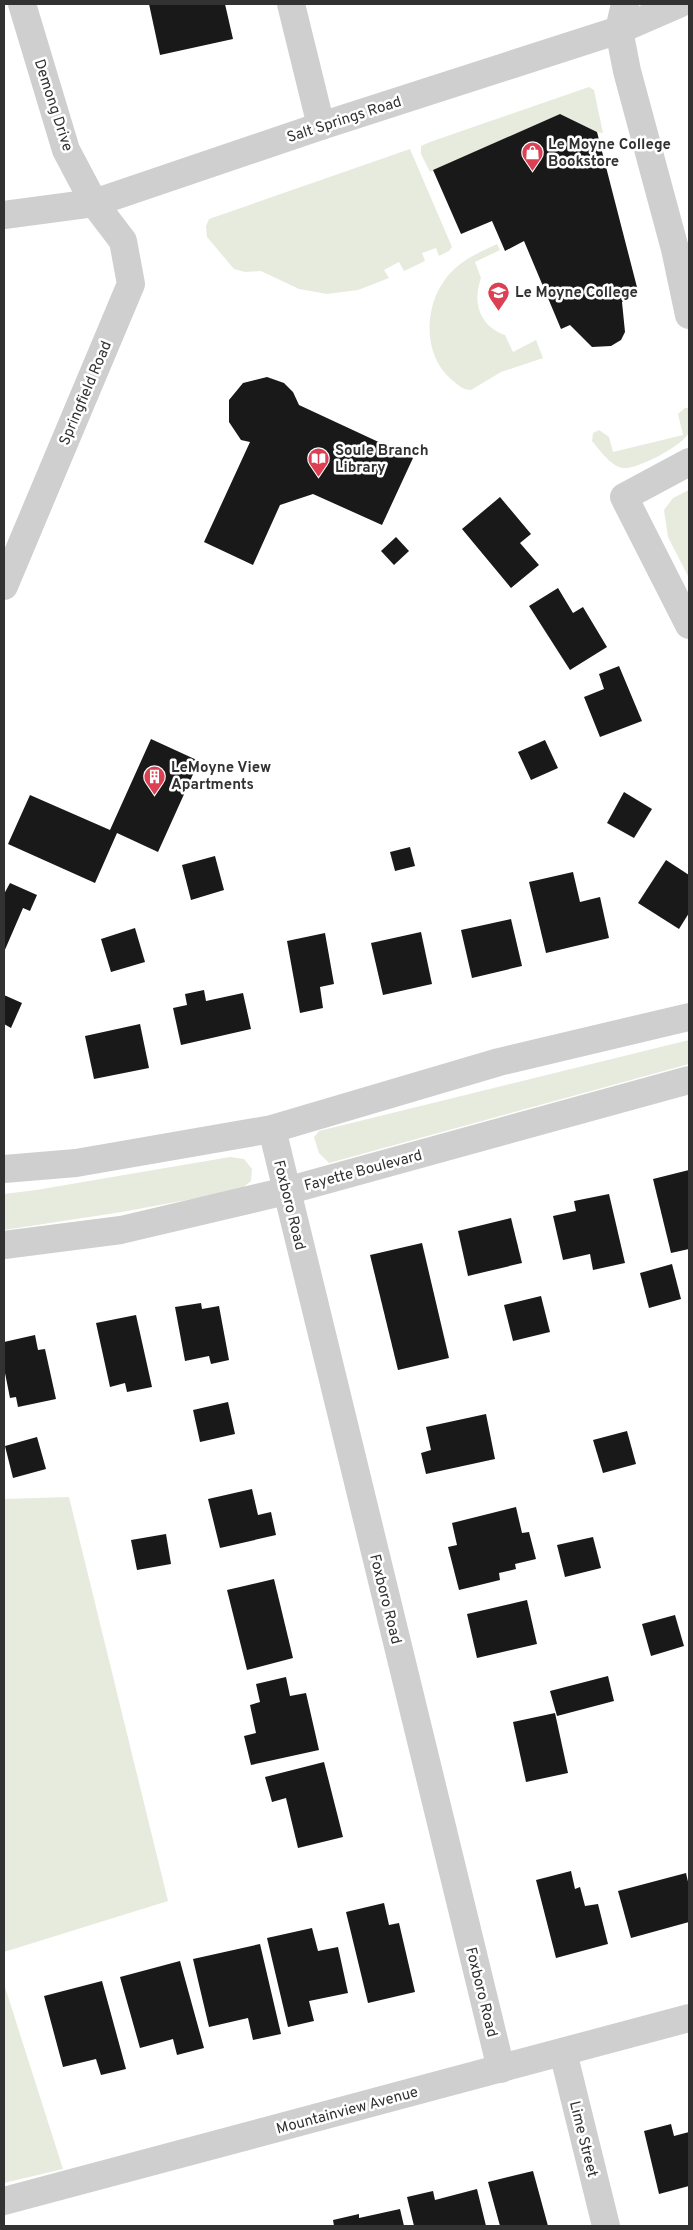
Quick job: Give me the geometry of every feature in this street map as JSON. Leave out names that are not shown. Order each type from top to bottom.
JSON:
[{"type":"street","name":"Demong Drive","points":[[22,4],[66,150],[94,203]]},
{"type":"street","points":[[292,4],[321,126]]},
{"type":"street","points":[[625,4],[620,30],[627,71],[675,248],[689,315]]},
{"type":"street","name":"Salt Springs Road","points":[[4,216],[94,203],[321,126],[620,30],[679,4]]},
{"type":"street","name":"Springfield Road","points":[[4,586],[131,284],[122,241],[94,203]]},
{"type":"street","points":[[689,462],[624,497],[689,625]]},
{"type":"street","points":[[4,1170],[76,1163],[272,1129],[499,1062],[689,1017]]},
{"type":"street","name":"Fayette Boulevard","points":[[4,1245],[121,1230],[286,1191],[689,1080]]},
{"type":"street","name":"Foxboro Road","points":[[272,1129],[501,2069]]},
{"type":"street","name":"Mountainview Avenue","points":[[4,2201],[689,2018]]},
{"type":"street","name":"Lime Street","points":[[563,2052],[606,2226]]},
{"type":"shaded area","points":[[589,87],[594,90],[603,133],[597,132],[560,114],[430,172],[421,154],[421,146],[430,142]]},
{"type":"shaded area","points":[[410,149],[452,247],[449,251],[439,256],[436,248],[422,253],[425,261],[404,271],[399,262],[384,270],[389,278],[358,290],[327,294],[299,289],[261,271],[245,272],[234,269],[207,237],[206,226],[209,219]]},
{"type":"shaded area","points":[[497,244],[500,250],[475,262],[481,278],[477,296],[480,312],[489,326],[505,335],[513,352],[536,340],[543,358],[501,372],[468,390],[452,380],[436,358],[431,346],[430,318],[437,292],[449,274],[468,259]]},
{"type":"shaded area","points":[[685,408],[689,408],[690,423],[689,432],[686,437],[660,455],[639,465],[624,468],[615,465],[606,458],[592,441],[593,433],[599,430],[609,437],[613,452],[683,435],[678,414]]},
{"type":"shaded area","points":[[689,490],[689,578],[668,537],[664,510],[673,498]]},
{"type":"shaded area","points":[[689,1040],[689,1064],[329,1163],[319,1153],[314,1137],[319,1131]]},
{"type":"shaded area","points":[[230,1157],[244,1159],[252,1169],[251,1181],[240,1190],[122,1212],[4,1230],[4,1194]]},
{"type":"shaded area","points":[[69,1497],[168,1901],[4,1952],[4,1499]]},
{"type":"shaded area","points":[[4,1984],[63,2169],[4,2183]]},
{"type":"building","points":[[149,4],[225,4],[233,39],[160,55]]},
{"type":"building","points":[[560,114],[597,132],[639,295],[622,302],[625,332],[621,340],[611,346],[592,347],[570,325],[561,329],[524,241],[505,251],[492,221],[461,234],[433,170]]},
{"type":"building","name":"Soule Branch Library","points":[[267,377],[284,383],[293,392],[299,405],[413,458],[382,525],[313,494],[280,505],[253,565],[204,542],[250,442],[241,440],[229,422],[229,400],[243,383]]},
{"type":"building","points":[[500,497],[531,534],[520,543],[539,565],[511,588],[462,529]]},
{"type":"building","points":[[396,537],[409,551],[394,565],[381,551]]},
{"type":"building","points":[[558,588],[573,613],[583,607],[607,647],[570,670],[529,606]]},
{"type":"building","points":[[619,666],[642,721],[600,737],[584,697],[604,689],[599,674]]},
{"type":"building","points":[[151,739],[199,761],[158,852],[117,833],[95,883],[8,844],[30,795],[110,830]]},
{"type":"building","points":[[545,740],[558,768],[531,780],[518,752]]},
{"type":"building","points":[[624,792],[652,809],[634,838],[607,823]]},
{"type":"building","points":[[410,847],[415,866],[395,871],[390,852]]},
{"type":"building","points":[[215,856],[224,890],[191,900],[182,865]]},
{"type":"building","points":[[666,860],[689,875],[689,913],[679,929],[638,903]]},
{"type":"building","points":[[573,872],[580,902],[600,897],[609,938],[546,953],[529,882]]},
{"type":"building","points":[[10,883],[37,895],[30,911],[23,908],[4,952],[4,894]]},
{"type":"building","points":[[511,919],[522,966],[472,978],[461,930]]},
{"type":"building","points":[[135,928],[145,962],[111,972],[101,939]]},
{"type":"building","points":[[421,932],[432,984],[383,995],[371,943]]},
{"type":"building","points":[[325,933],[334,984],[320,987],[323,1008],[300,1013],[287,941]]},
{"type":"building","points":[[204,990],[206,1001],[243,993],[251,1029],[181,1045],[173,1008],[187,1005],[185,994]]},
{"type":"building","points":[[4,995],[22,1003],[11,1028],[4,1024]]},
{"type":"building","points":[[140,1024],[149,1068],[94,1079],[85,1036]]},
{"type":"building","points":[[689,1170],[689,1249],[671,1253],[653,1179]]},
{"type":"building","points":[[609,1194],[625,1263],[593,1270],[590,1254],[563,1260],[553,1216],[576,1211],[574,1201]]},
{"type":"building","points":[[511,1218],[522,1263],[468,1276],[458,1231]]},
{"type":"building","points":[[422,1243],[449,1358],[398,1370],[370,1255]]},
{"type":"building","points":[[672,1264],[681,1299],[649,1308],[640,1273]]},
{"type":"building","points":[[541,1296],[550,1332],[513,1341],[504,1305]]},
{"type":"building","points":[[201,1303],[202,1309],[219,1306],[229,1360],[211,1364],[209,1356],[185,1361],[175,1307]]},
{"type":"building","points":[[136,1315],[152,1387],[127,1392],[125,1383],[110,1387],[96,1323]]},
{"type":"building","points":[[35,1335],[38,1350],[45,1349],[56,1399],[18,1407],[16,1397],[10,1398],[4,1368],[4,1342]]},
{"type":"building","points":[[228,1402],[235,1434],[200,1442],[193,1410]]},
{"type":"building","points":[[486,1414],[495,1459],[426,1474],[421,1453],[431,1450],[426,1427]]},
{"type":"building","points":[[627,1431],[636,1464],[603,1473],[593,1440]]},
{"type":"building","points":[[37,1437],[46,1469],[13,1478],[5,1446]]},
{"type":"building","points":[[252,1489],[258,1515],[271,1512],[276,1535],[220,1548],[208,1499]]},
{"type":"building","points":[[516,1507],[522,1533],[529,1532],[536,1559],[515,1564],[516,1569],[499,1573],[500,1580],[459,1590],[448,1547],[457,1545],[452,1523]]},
{"type":"building","points":[[166,1534],[171,1564],[137,1570],[131,1540]]},
{"type":"building","points":[[593,1537],[601,1568],[565,1577],[557,1545]]},
{"type":"building","points":[[274,1579],[293,1658],[247,1670],[227,1590]]},
{"type":"building","points":[[527,1600],[537,1644],[477,1658],[467,1614]]},
{"type":"building","points":[[675,1615],[684,1646],[651,1656],[642,1624]]},
{"type":"building","points":[[608,1676],[614,1701],[557,1716],[550,1691]]},
{"type":"building","points":[[286,1677],[290,1696],[306,1693],[319,1750],[251,1765],[244,1736],[256,1733],[250,1705],[260,1702],[256,1684]]},
{"type":"building","points":[[555,1713],[568,1773],[526,1782],[513,1722]]},
{"type":"building","points":[[324,1762],[343,1837],[298,1848],[286,1798],[272,1802],[265,1777]]},
{"type":"building","points":[[571,1871],[575,1889],[580,1887],[585,1906],[598,1904],[608,1944],[556,1958],[536,1880]]},
{"type":"building","points":[[686,1873],[689,1886],[689,1922],[631,1938],[618,1891]]},
{"type":"building","points":[[384,1903],[389,1925],[399,1923],[415,1992],[368,2003],[346,1912]]},
{"type":"building","points":[[312,1928],[318,1951],[338,1947],[348,1993],[309,2001],[314,2021],[288,2027],[267,1938]]},
{"type":"building","points":[[260,1944],[281,2034],[253,2040],[248,2018],[209,2027],[193,1959]]},
{"type":"building","points":[[180,1961],[204,2048],[177,2055],[173,2039],[140,2048],[120,1977]]},
{"type":"building","points":[[102,1981],[126,2069],[101,2075],[96,2059],[63,2067],[44,1996]]},
{"type":"building","points":[[671,2124],[674,2136],[689,2132],[689,2186],[659,2194],[644,2131]]},
{"type":"building","points":[[533,2171],[548,2226],[500,2226],[488,2182]]},
{"type":"building","points":[[477,2189],[486,2226],[414,2226],[407,2197],[433,2191],[435,2200]]},
{"type":"building","points":[[400,2209],[404,2226],[334,2226],[333,2220],[359,2214],[359,2218]]},
{"type":"place","name":"Le Moyne College Bookstore","points":[[532,172]]},
{"type":"place","name":"Le Moyne College","points":[[499,311]]},
{"type":"place","name":"Soule Branch Library","points":[[319,478]]},
{"type":"place","name":"LeMoyne View Apartments","points":[[155,795]]}]
